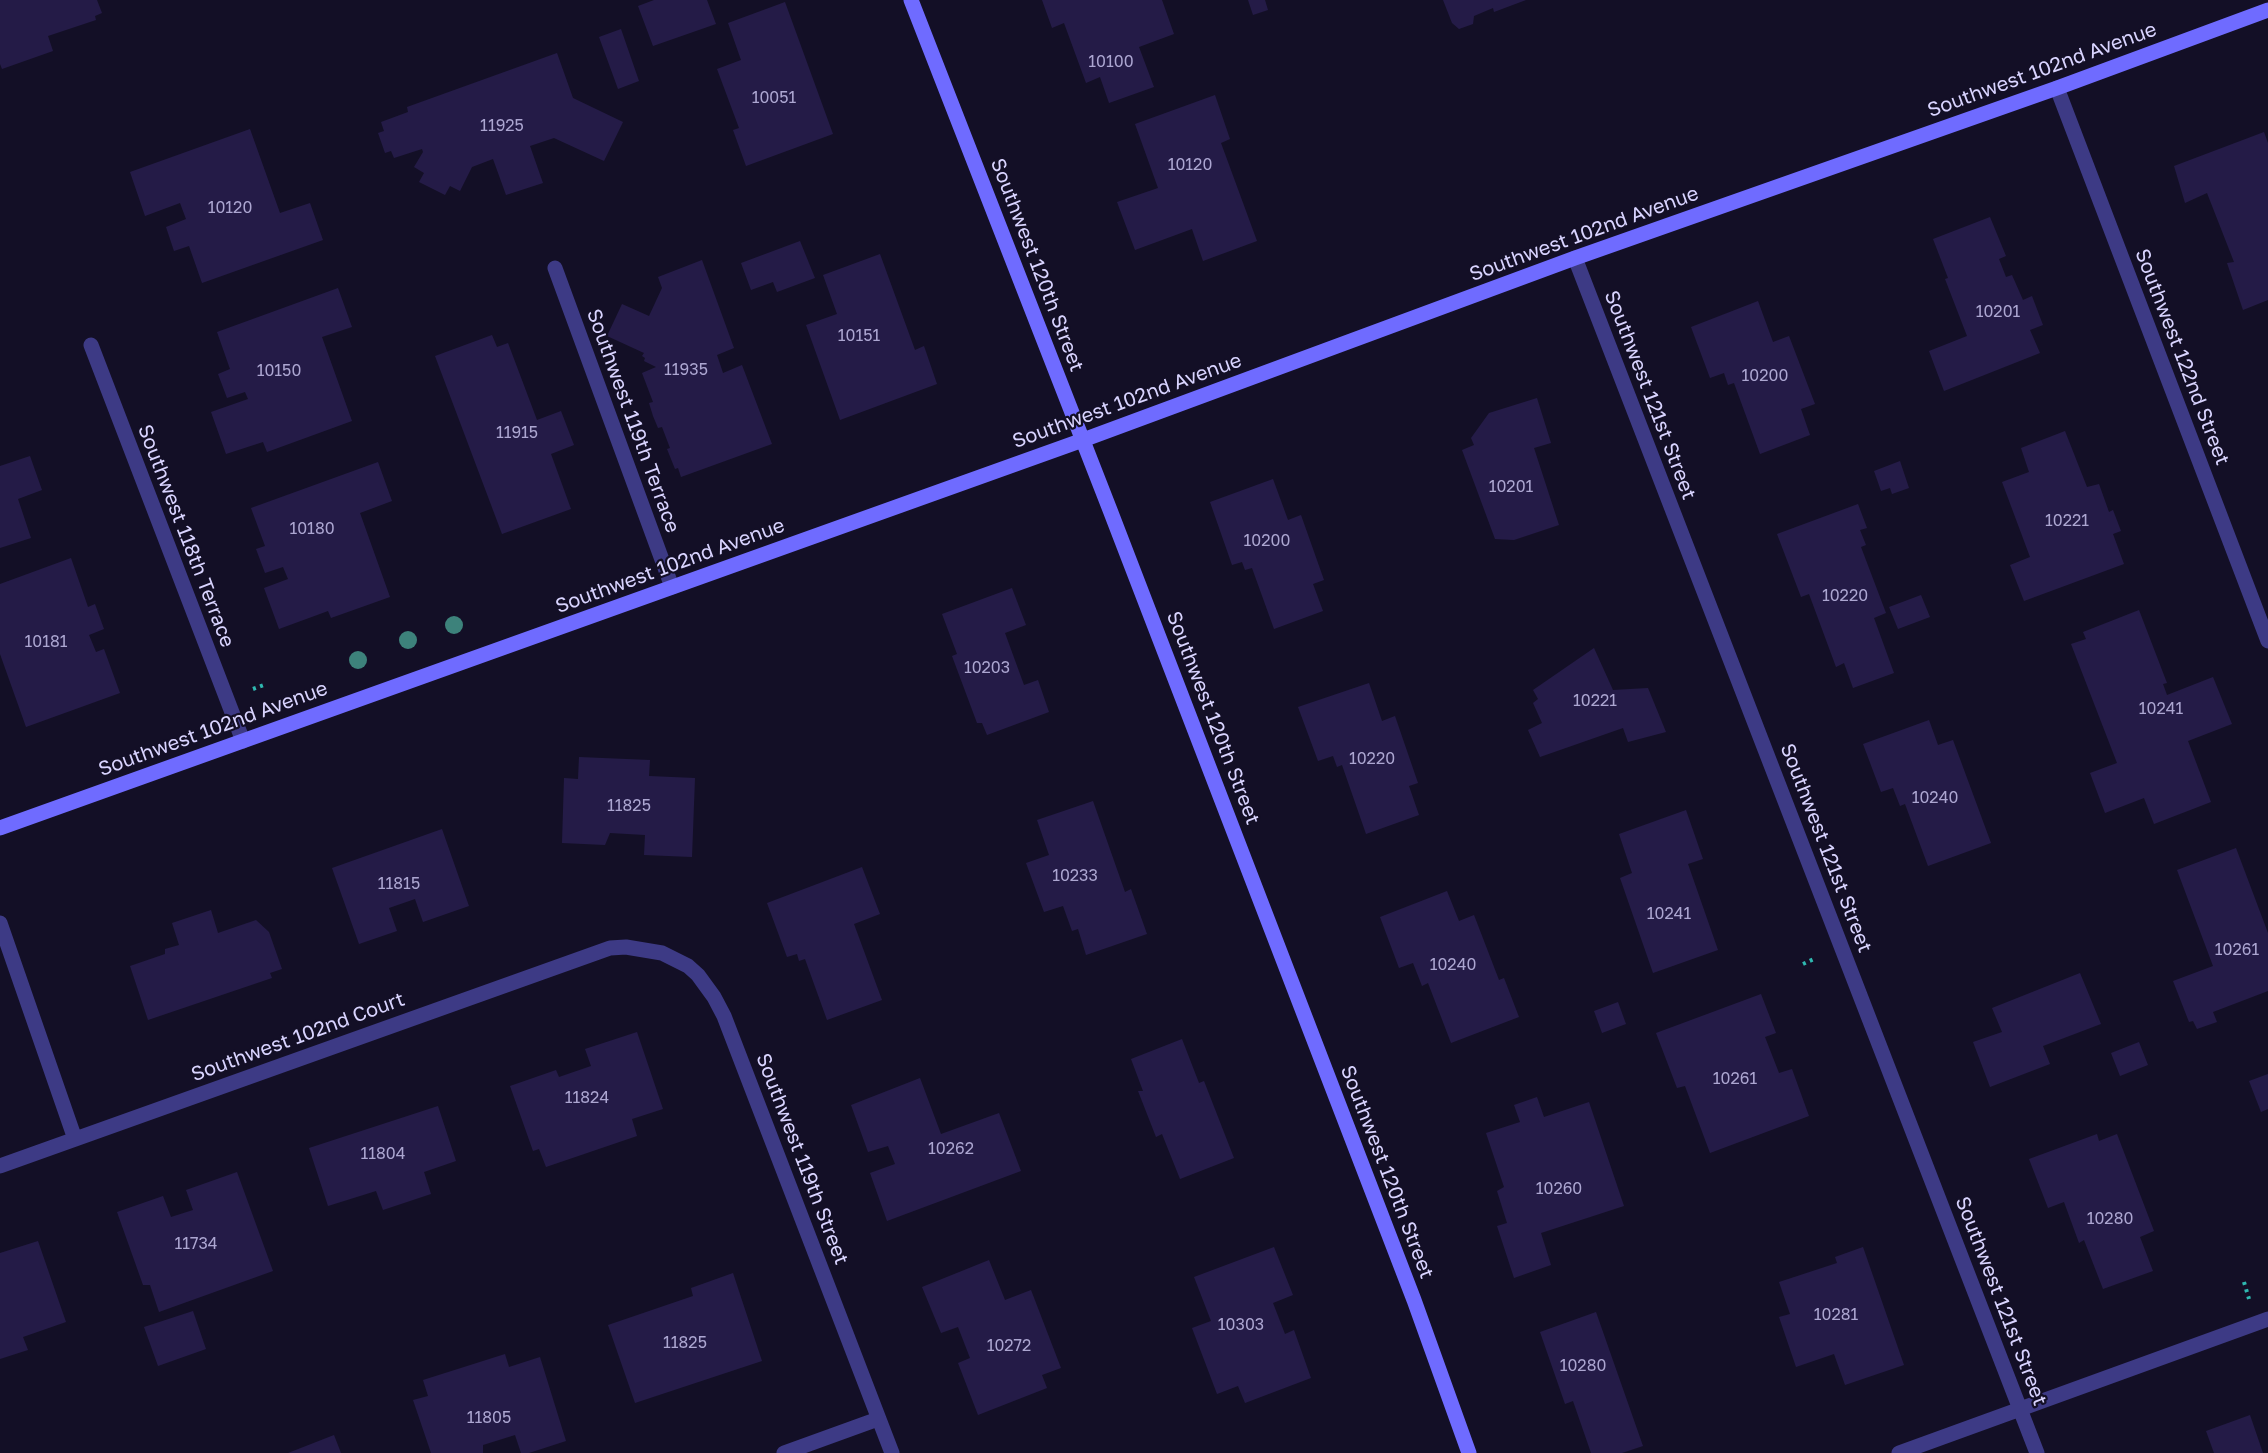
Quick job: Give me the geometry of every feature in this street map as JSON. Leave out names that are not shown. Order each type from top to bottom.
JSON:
[{"type":"street","name":"Southwest 120th Street","points":[[911,0],[1414,1300],[1469,1453]]},
{"type":"street","name":"Southwest 102nd Avenue","points":[[0,828],[1083,440],[1575,258],[2057,88],[2268,10]]},
{"type":"street","name":"Southwest 122nd Street","points":[[2057,88],[2268,641]]},
{"type":"street","name":"Southwest 121st Street","points":[[1575,258],[2037,1453]]},
{"type":"street","name":"Southwest 119th Terrace","points":[[555,268],[672,587]]},
{"type":"street","name":"Southwest 118th Terrace","points":[[91,345],[243,741]]},
{"type":"street","points":[[0,923],[75,1139]]},
{"type":"street","name":"Southwest 119th Street","points":[[610,948],[626,947],[676,958],[698,975],[714,997],[733,1035],[892,1453]]},
{"type":"street","name":"Southwest 102nd Court","points":[[0,1166],[610,948]]},
{"type":"street","points":[[1899,1453],[2268,1319]]},
{"type":"street","points":[[784,1453],[878,1419]]},
{"type":"path","points":[[2244,1282],[2250,1302]]},
{"type":"building","points":[[0,0],[97,0],[102,13],[95,16],[96,20],[48,36],[53,51],[2,69],[0,64]]},
{"type":"building","points":[[654,0],[707,0],[716,24],[653,46],[638,6]]},
{"type":"building","points":[[1042,0],[1162,0],[1174,34],[1139,47],[1154,87],[1109,103],[1100,77],[1086,83],[1064,23],[1052,28]]},
{"type":"building","points":[[1248,0],[1265,0],[1268,10],[1253,15]]},
{"type":"building","points":[[1443,0],[1526,0],[1494,12],[1493,8],[1474,16],[1473,24],[1459,29],[1452,23]]},
{"type":"building","points":[[785,2],[833,134],[746,166],[733,130],[739,128],[717,69],[741,60],[728,23]]},
{"type":"building","points":[[621,29],[639,81],[618,89],[599,37]]},
{"type":"building","points":[[557,53],[573,98],[623,122],[604,161],[554,138],[530,146],[543,183],[506,195],[493,159],[472,167],[460,191],[450,186],[445,195],[419,182],[424,173],[414,167],[423,152],[422,149],[394,158],[391,151],[385,153],[378,133],[384,131],[381,122],[408,112],[407,107]]},
{"type":"building","points":[[1215,95],[1230,139],[1221,143],[1257,241],[1203,261],[1192,229],[1135,250],[1117,202],[1158,188],[1135,124]]},
{"type":"building","points":[[250,129],[280,213],[310,203],[323,240],[202,283],[189,246],[174,251],[166,227],[186,219],[180,203],[145,216],[130,172]]},
{"type":"building","points":[[2264,132],[2268,143],[2268,300],[2243,310],[2227,263],[2234,262],[2207,193],[2185,203],[2174,166]]},
{"type":"building","points":[[1990,217],[2006,256],[1999,259],[2006,277],[2012,275],[2023,300],[2032,296],[2043,325],[2030,330],[2040,353],[1944,391],[1929,351],[1967,336],[1945,279],[1948,278],[1933,239]]},
{"type":"building","points":[[800,241],[815,278],[777,292],[773,282],[751,290],[741,263]]},
{"type":"building","points":[[880,254],[915,350],[924,346],[937,384],[840,420],[806,325],[837,314],[823,275]]},
{"type":"building","points":[[702,260],[734,348],[717,355],[723,373],[742,365],[772,444],[681,477],[667,449],[670,448],[662,427],[658,428],[653,416],[649,403],[653,402],[642,373],[656,367],[644,361],[645,358],[642,356],[644,353],[607,336],[622,304],[649,316],[662,288],[658,277]]},
{"type":"building","points":[[338,288],[352,327],[322,337],[352,421],[267,452],[263,442],[226,454],[211,412],[248,399],[245,392],[227,398],[218,374],[230,369],[217,332]]},
{"type":"building","points":[[1758,301],[1773,342],[1789,336],[1815,404],[1801,409],[1810,435],[1760,454],[1734,383],[1728,385],[1724,373],[1710,378],[1691,327]]},
{"type":"building","points":[[492,335],[497,347],[508,343],[537,420],[561,411],[574,445],[551,454],[571,509],[502,534],[435,356]]},
{"type":"building","points":[[1537,398],[1551,443],[1534,448],[1559,525],[1514,540],[1495,539],[1462,450],[1474,445],[1471,438],[1489,413]]},
{"type":"building","points":[[2065,431],[2087,487],[2099,484],[2109,512],[2113,510],[2121,531],[2113,534],[2124,564],[2024,601],[2010,565],[2030,557],[2002,482],[2029,472],[2021,448]]},
{"type":"building","points":[[30,456],[42,490],[18,499],[31,538],[0,548],[0,466]]},
{"type":"building","points":[[1900,461],[1909,488],[1892,494],[1890,488],[1881,491],[1874,471]]},
{"type":"building","points":[[378,462],[392,501],[360,513],[390,597],[331,618],[328,611],[279,629],[264,588],[288,579],[283,567],[265,573],[256,549],[265,546],[251,508]]},
{"type":"building","points":[[1273,479],[1288,520],[1301,515],[1324,580],[1313,584],[1323,611],[1274,629],[1252,568],[1245,570],[1242,562],[1232,565],[1210,502]]},
{"type":"building","points":[[1858,504],[1867,528],[1860,530],[1866,545],[1861,547],[1886,613],[1874,618],[1894,673],[1853,688],[1844,663],[1836,667],[1809,594],[1801,597],[1777,534]]},
{"type":"building","points":[[71,558],[88,607],[95,604],[104,629],[89,635],[96,652],[104,649],[120,693],[26,727],[0,654],[0,584]]},
{"type":"building","points":[[1012,588],[1026,625],[1005,633],[1024,685],[1038,680],[1049,712],[987,735],[982,723],[977,723],[952,656],[957,654],[942,614]]},
{"type":"building","points":[[1921,595],[1930,617],[1898,629],[1889,607]]},
{"type":"building","points":[[2139,610],[2167,683],[2163,684],[2167,695],[2213,677],[2232,724],[2188,741],[2211,802],[2154,824],[2144,798],[2105,813],[2090,773],[2117,763],[2071,644],[2086,639],[2083,632]]},
{"type":"building","points":[[1594,648],[1613,690],[1648,688],[1666,732],[1628,742],[1623,728],[1540,757],[1528,730],[1542,723],[1533,703],[1538,699],[1533,690]]},
{"type":"building","points":[[1369,683],[1382,721],[1395,716],[1418,783],[1409,786],[1419,815],[1366,834],[1342,765],[1337,767],[1333,756],[1318,761],[1298,707]]},
{"type":"building","points":[[1929,720],[1938,745],[1953,740],[1991,843],[1928,866],[1905,804],[1900,806],[1893,788],[1881,792],[1863,744]]},
{"type":"building","points":[[579,757],[650,760],[649,776],[695,778],[692,857],[644,855],[645,835],[610,833],[605,845],[562,843],[564,778],[578,779]]},
{"type":"building","points":[[1093,801],[1125,892],[1131,889],[1147,934],[1086,955],[1078,929],[1072,931],[1063,906],[1044,912],[1026,863],[1049,855],[1037,820]]},
{"type":"building","points":[[1686,810],[1703,859],[1688,864],[1718,950],[1653,973],[1620,878],[1632,873],[1619,834]]},
{"type":"building","points":[[442,829],[469,906],[423,922],[415,899],[389,908],[397,931],[359,944],[332,868]]},
{"type":"building","points":[[2236,848],[2268,933],[2268,991],[2213,1012],[2217,1022],[2197,1029],[2193,1021],[2189,1022],[2173,981],[2213,966],[2177,870]]},
{"type":"building","points":[[862,867],[880,914],[854,924],[882,1000],[827,1020],[805,959],[799,961],[797,954],[787,957],[767,903]]},
{"type":"building","points":[[1447,891],[1459,921],[1474,915],[1499,980],[1504,978],[1519,1017],[1451,1043],[1428,983],[1422,986],[1413,963],[1399,968],[1380,917]]},
{"type":"building","points":[[211,910],[218,933],[256,920],[269,932],[282,969],[270,973],[272,978],[148,1020],[130,966],[165,954],[165,949],[179,945],[172,923]]},
{"type":"building","points":[[2080,973],[2101,1024],[2043,1046],[2050,1064],[1990,1087],[1973,1042],[2002,1032],[1992,1008]]},
{"type":"building","points":[[1761,994],[1776,1033],[1765,1037],[1779,1073],[1792,1069],[1809,1116],[1710,1153],[1685,1086],[1677,1088],[1656,1033]]},
{"type":"building","points":[[1618,1002],[1626,1024],[1602,1033],[1594,1011]]},
{"type":"building","points":[[637,1032],[663,1109],[632,1119],[637,1136],[546,1167],[539,1149],[533,1151],[510,1086],[556,1070],[559,1077],[591,1066],[585,1049]]},
{"type":"building","points":[[1182,1039],[1199,1083],[1204,1081],[1234,1158],[1180,1179],[1162,1134],[1156,1137],[1138,1091],[1143,1091],[1131,1059]]},
{"type":"building","points":[[2139,1042],[2148,1065],[2120,1076],[2111,1053]]},
{"type":"building","points":[[2268,1074],[2268,1109],[2261,1112],[2249,1081]]},
{"type":"building","points":[[920,1078],[941,1134],[999,1113],[1021,1171],[887,1221],[870,1173],[895,1164],[888,1146],[868,1152],[851,1105]]},
{"type":"building","points":[[1537,1097],[1544,1117],[1589,1102],[1624,1206],[1541,1233],[1551,1265],[1514,1278],[1497,1226],[1507,1223],[1497,1191],[1504,1187],[1486,1133],[1520,1122],[1514,1105]]},
{"type":"building","points":[[438,1106],[456,1161],[424,1172],[431,1194],[383,1210],[376,1191],[328,1206],[309,1148]]},
{"type":"building","points":[[2097,1134],[2099,1141],[2117,1134],[2154,1231],[2140,1237],[2153,1271],[2103,1289],[2084,1240],[2079,1243],[2064,1202],[2048,1208],[2029,1159]]},
{"type":"building","points":[[237,1172],[273,1271],[159,1312],[150,1285],[143,1285],[117,1212],[163,1196],[171,1217],[193,1210],[186,1190]]},
{"type":"building","points":[[38,1241],[66,1322],[23,1337],[28,1350],[0,1359],[0,1253]]},
{"type":"building","points":[[1274,1247],[1293,1295],[1273,1303],[1285,1334],[1294,1330],[1311,1378],[1245,1403],[1238,1386],[1217,1394],[1192,1328],[1211,1321],[1194,1277]]},
{"type":"building","points":[[1863,1247],[1904,1365],[1845,1385],[1834,1354],[1796,1367],[1779,1317],[1790,1314],[1779,1282],[1837,1263],[1835,1257]]},
{"type":"building","points":[[989,1260],[1005,1300],[1031,1290],[1061,1368],[1042,1375],[1047,1388],[978,1415],[958,1363],[970,1358],[958,1327],[941,1333],[922,1287]]},
{"type":"building","points":[[733,1273],[762,1361],[635,1403],[608,1325],[693,1296],[691,1288]]},
{"type":"building","points":[[193,1311],[206,1349],[158,1366],[144,1327]]},
{"type":"building","points":[[1596,1312],[1643,1446],[1622,1453],[1591,1453],[1573,1401],[1565,1404],[1540,1332]]},
{"type":"building","points":[[505,1354],[509,1367],[540,1357],[566,1441],[529,1453],[521,1453],[515,1435],[483,1445],[483,1453],[431,1453],[413,1400],[428,1396],[423,1380]]},
{"type":"building","points":[[2250,1415],[2263,1453],[2214,1453],[2206,1431]]},
{"type":"building","points":[[334,1435],[341,1453],[288,1453]]}]
